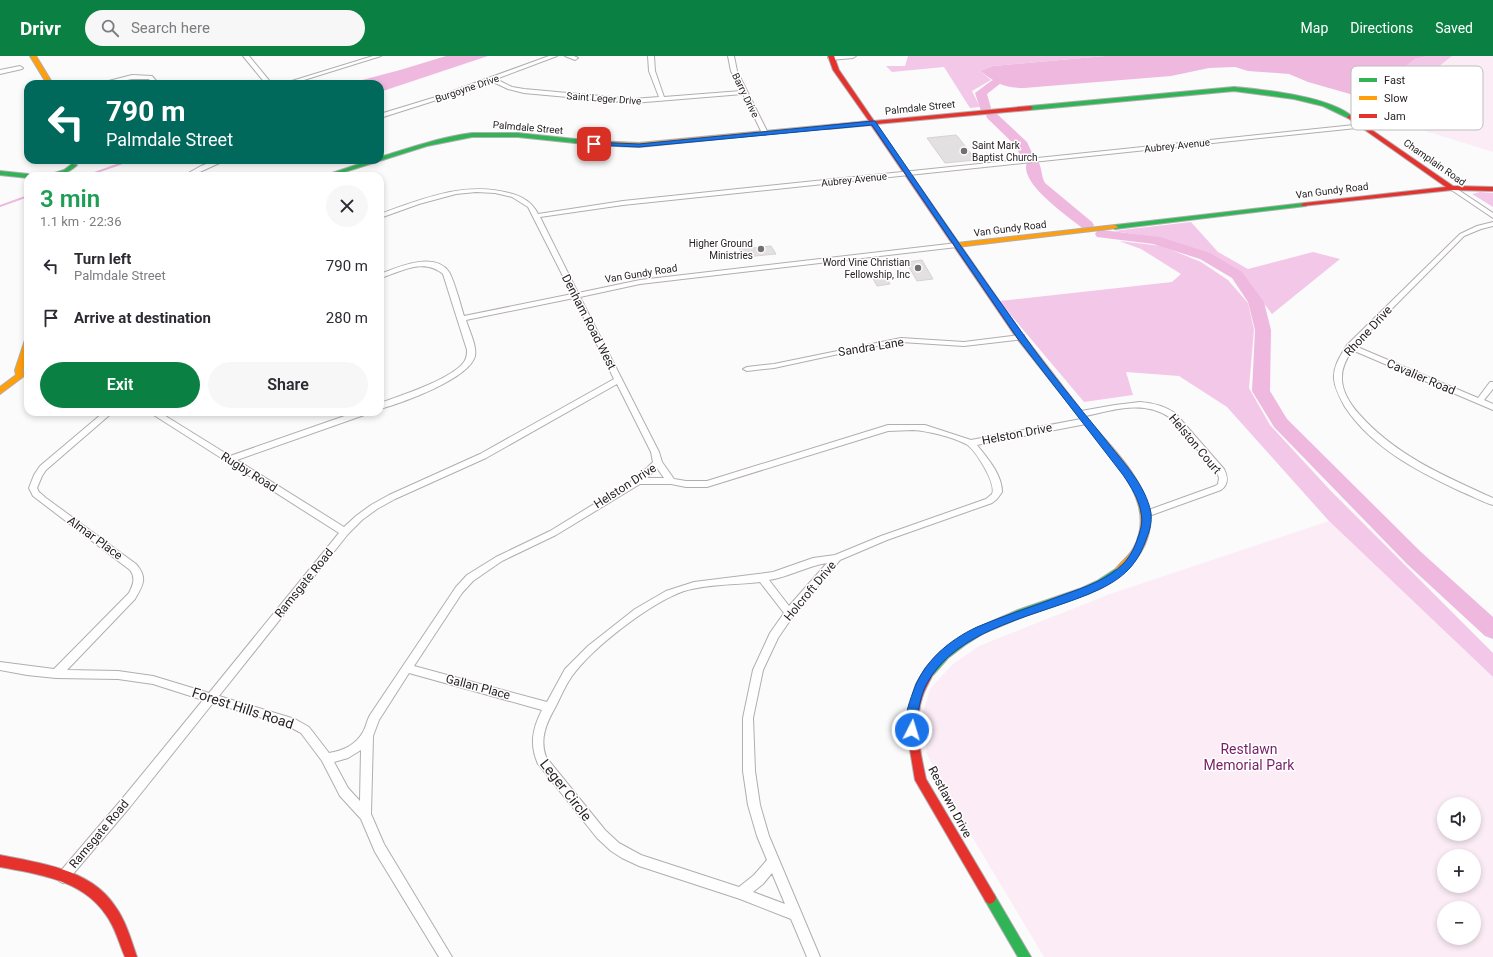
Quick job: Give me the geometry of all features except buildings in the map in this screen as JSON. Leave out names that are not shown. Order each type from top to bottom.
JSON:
[{"type":"street","points":[[33,56],[48,80]]},
{"type":"street","points":[[246,56],[266,80]]},
{"type":"street","points":[[298,80],[378,56]]},
{"type":"street","name":"Burgoyne Drive","points":[[384,115],[427,102],[554,56]]},
{"type":"street","points":[[568,56],[575,58]]},
{"type":"street","points":[[651,56],[652,71],[662,99]]},
{"type":"street","name":"Barry Drive","points":[[731,56],[734,71],[743,92],[765,133]]},
{"type":"street","points":[[831,57],[853,56]]},
{"type":"street","name":"Restlawn Drive","points":[[831,57],[836,70],[1021,337],[1126,473],[1142,501],[1146,514],[1146,527],[1137,553],[1128,565],[1113,577],[1094,588],[1003,621],[963,640],[946,652],[933,666],[921,684],[915,702],[912,720],[912,739],[915,760],[921,780],[1025,957]]},
{"type":"street","points":[[0,72],[20,68]]},
{"type":"street","points":[[118,80],[145,76],[153,78],[154,80]]},
{"type":"street","name":"Saint Leger Drive","points":[[492,79],[510,88],[524,91],[633,101],[743,92]]},
{"type":"street","name":"Palmdale Street","points":[[384,158],[439,141],[472,135],[508,136],[629,146],[1234,89],[1266,91],[1300,98],[1337,111],[1351,119]]},
{"type":"street","name":"Aubrey Avenue","points":[[537,216],[615,204],[1351,127]]},
{"type":"street","name":"Champlain Road","points":[[1370,130],[1493,216]]},
{"type":"street","points":[[63,172],[72,164]]},
{"type":"street","points":[[194,172],[212,164]]},
{"type":"street","name":"Palmdale Street","points":[[339,172],[366,164]]},
{"type":"street","points":[[0,173],[24,176]]},
{"type":"street","name":"Van Gundy Road","points":[[461,319],[640,282],[1452,188],[1493,189]]},
{"type":"street","name":"Denham Road West","points":[[384,215],[430,198],[452,193],[479,190],[506,194],[524,201],[531,206],[655,452],[658,463]]},
{"type":"street","name":"Rhone Drive","points":[[1493,224],[1479,227],[1462,235],[1350,347],[1342,358],[1338,381],[1346,403],[1364,425],[1391,449],[1411,462],[1493,502]]},
{"type":"street","points":[[384,274],[406,266],[420,264],[434,265],[441,268],[446,273],[472,355],[464,366],[429,387],[384,404]]},
{"type":"street","name":"Sandra Lane","points":[[747,369],[774,366],[901,340],[964,344],[1021,337]]},
{"type":"street","name":"Cavalier Road","points":[[1350,347],[1493,407]]},
{"type":"street","points":[[0,391],[24,376],[19,370],[24,354]]},
{"type":"street","name":"Ramsgate Road","points":[[63,877],[212,697],[345,532],[359,518],[392,496],[477,459],[618,380]]},
{"type":"street","points":[[1479,401],[1493,384]]},
{"type":"street","name":"Helston Court","points":[[1084,418],[1139,405],[1156,406],[1172,415],[1221,471],[1223,478],[1222,485],[1218,488],[1146,514]]},
{"type":"street","name":"Almar Place","points":[[56,674],[128,601],[137,587],[139,580],[138,573],[133,567],[43,500],[36,494],[33,488],[38,475],[43,468],[104,416]]},
{"type":"street","name":"Rugby Road","points":[[159,416],[345,532]]},
{"type":"street","points":[[229,460],[353,416]]},
{"type":"street","name":"Helston Drive","points":[[367,736],[374,718],[459,590],[470,578],[483,568],[499,559],[553,533],[638,481],[658,463],[671,481],[686,484],[707,484],[888,428],[925,428],[970,443],[1084,418]]},
{"type":"street","name":"Holcroft Drive","points":[[814,957],[763,836],[753,798],[749,771],[748,718],[758,670],[774,636],[789,613],[837,558],[884,538],[994,498],[998,493],[996,480],[970,443]]},
{"type":"street","points":[[638,481],[671,481]]},
{"type":"street","name":"Leger Circle","points":[[795,914],[740,893],[639,860],[615,847],[601,834],[542,760],[538,752],[537,734],[549,707],[569,672],[621,625],[654,602],[668,594],[697,585],[746,581],[775,576],[814,562],[837,558]]},
{"type":"street","points":[[762,578],[789,613]]},
{"type":"street","name":"Forest Hills Road","points":[[0,666],[56,674],[118,675],[152,680],[291,722],[305,730],[326,758],[344,792],[366,816]]},
{"type":"street","name":"Gallan Place","points":[[407,668],[549,707]]},
{"type":"street","points":[[326,758],[342,756],[356,748],[367,736]]},
{"type":"street","points":[[367,736],[366,816],[379,848],[446,957]]},
{"type":"street","points":[[0,861],[32,867],[86,886],[101,898],[112,914],[131,957]]},
{"type":"street","points":[[740,893],[764,875],[773,861]]},
{"type":"green space","points":[[1452,56],[1493,56],[1493,152],[1422,130],[1483,130],[1483,66],[1440,66]]},
{"type":"green space","name":"Restlawn Memorial Park","points":[[1329,521],[1493,677],[1493,957],[1044,957],[944,790],[927,754],[922,717],[930,689],[952,665],[979,646],[1110,594]]},
{"type":"shaded area","points":[[446,56],[488,56],[384,91],[384,80],[362,80]]},
{"type":"shaded area","points":[[908,56],[1105,56],[993,66],[980,71],[991,80],[972,91],[980,107],[970,108],[944,67],[892,72],[886,66],[905,66]]},
{"type":"shaded area","points":[[1105,56],[1427,56],[1415,59],[1406,66],[1351,66],[1351,94],[1308,82],[1289,74],[1248,71],[1235,67],[1209,68],[1171,76],[1024,88],[1011,87],[1000,84],[980,71],[993,66]]},
{"type":"shaded area","points":[[1427,56],[1452,56],[1439,66],[1406,66],[1415,59]]},
{"type":"shaded area","points":[[1480,192],[1493,193],[1493,207],[1472,194]]},
{"type":"shaded area","points":[[1191,222],[1218,252],[1248,269],[1313,252],[1340,259],[1272,314],[1242,275],[1207,253],[1155,237],[1113,231]]},
{"type":"shaded area","points":[[1119,241],[1162,246],[1201,262],[1228,280],[1248,303],[1254,330],[1249,388],[1270,425],[1330,490],[1493,653],[1493,677],[1329,521],[1227,407],[1179,376],[1126,372],[1133,395],[1084,402],[999,301],[1172,282],[1181,274],[1141,249]]},
{"type":"waterway","points":[[985,108],[981,93],[995,83]]},
{"type":"waterway","points":[[992,116],[1022,145],[1027,157]]},
{"type":"waterway","points":[[97,172],[120,164]]},
{"type":"waterway","points":[[1033,164],[1034,176],[1039,185],[1087,225]]},
{"type":"waterway","points":[[0,206],[24,197]]},
{"type":"waterway","points":[[1102,234],[1155,240],[1205,256],[1237,275],[1256,302],[1263,330],[1261,391],[1280,423],[1414,558],[1493,630]]},
{"type":"traffic: fast","points":[[1030,108],[1234,89],[1294,97],[1325,105],[1350,117]]},
{"type":"traffic: fast","points":[[384,158],[437,142],[472,135],[503,134],[594,143]]},
{"type":"traffic: fast","points":[[339,172],[364,164]]},
{"type":"traffic: fast","points":[[62,172],[74,165]]},
{"type":"traffic: fast","points":[[0,173],[24,176]]},
{"type":"traffic: fast","points":[[1115,227],[1304,205]]},
{"type":"traffic: fast","points":[[929,672],[944,655],[980,630],[1022,613],[1085,591],[1100,584],[1120,570]]},
{"type":"traffic: fast","points":[[990,898],[1025,957]]},
{"type":"traffic: slow","points":[[33,56],[48,80]]},
{"type":"traffic: slow","points":[[594,143],[639,145],[828,127]]},
{"type":"traffic: slow","points":[[957,245],[1115,227]]},
{"type":"traffic: slow","points":[[1021,338],[1079,413],[1122,465],[1137,488],[1145,512],[1145,529],[1137,552],[1120,570]]},
{"type":"traffic: slow","points":[[0,391],[20,376],[19,370],[24,354]]},
{"type":"traffic: jam","points":[[831,56],[836,70],[1021,338]]},
{"type":"traffic: jam","points":[[828,127],[1030,108]]},
{"type":"traffic: jam","points":[[1369,130],[1452,188]]},
{"type":"traffic: jam","points":[[1304,205],[1452,188],[1493,189]]},
{"type":"traffic: jam","points":[[929,672],[917,697],[913,724],[913,738],[921,780],[990,898]]},
{"type":"traffic: jam","points":[[0,861],[45,870],[75,881],[88,888],[100,897],[114,915],[131,957]]},
{"type":"place","name":"Saint Mark Baptist Church","points":[[964,151]]},
{"type":"place","name":"Higher Ground Ministries","points":[[761,249]]},
{"type":"place","name":"Word Vine Christian Fellowship, Inc","points":[[918,268]]},
{"type":"route","points":[[594,144],[619,146],[639,145],[873,123],[1021,337],[1136,488],[1146,514],[1146,527],[1143,540],[1137,553],[1128,565],[1113,577],[1094,588],[980,630],[946,652],[933,666],[921,684],[915,702],[912,730]]}]
